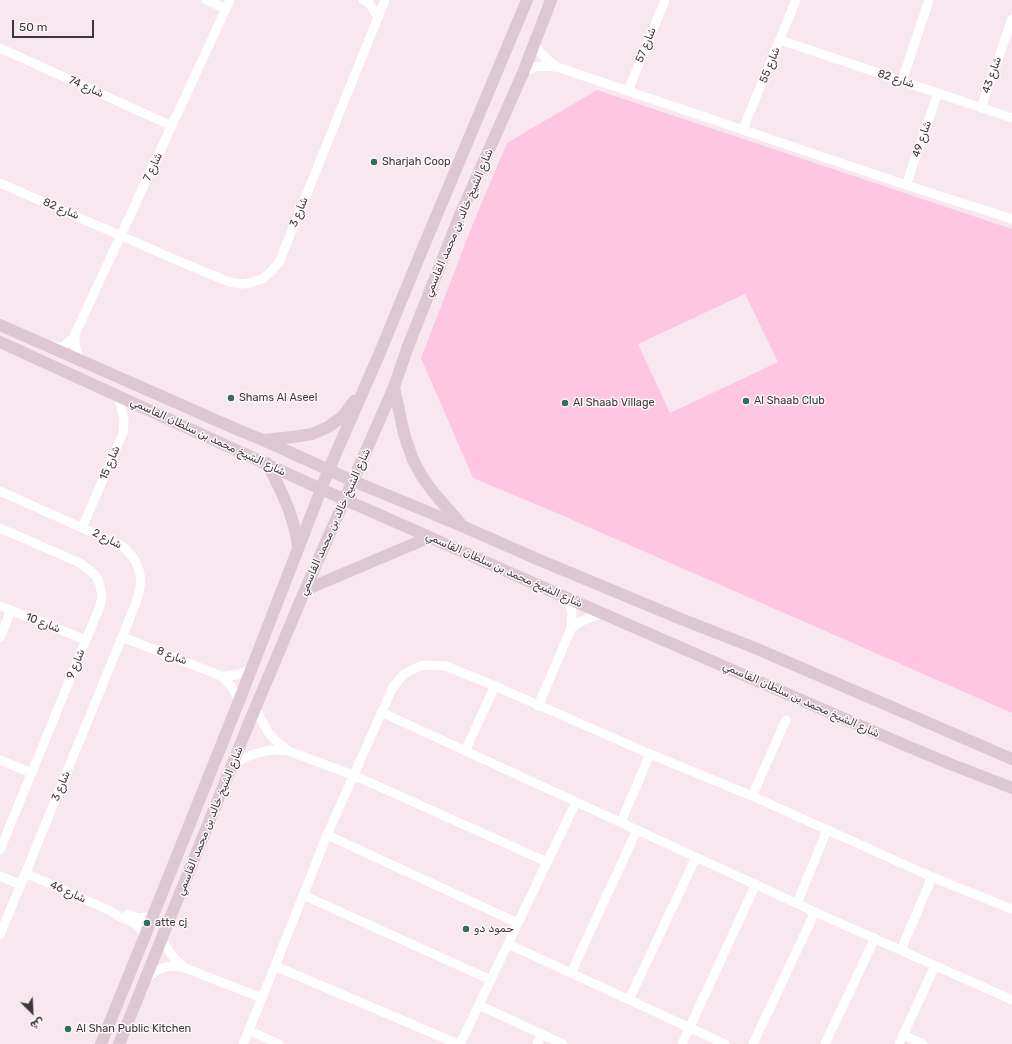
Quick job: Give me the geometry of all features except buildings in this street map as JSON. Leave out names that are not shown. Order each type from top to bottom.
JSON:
[{"type":"main road","name":"شارع الشيخ خالد بن محمد القاسمي","points":[[101,1044],[239,701],[329,469],[365,388],[527,0]]},
{"type":"main road","name":"شارع الشيخ خالد بن محمد القاسمي","points":[[119,1044],[256,707],[394,387],[407,349],[460,216],[523,73],[551,0]]},
{"type":"main road","name":"شارع الشيخ محمد بن سلطان القاسمي","points":[[0,326],[263,440],[353,481],[551,565],[755,648],[1012,759]]},
{"type":"main road","name":"شارع الشيخ محمد بن سلطان القاسمي","points":[[0,342],[321,489],[567,598],[900,743],[1012,788]]},
{"type":"main road","points":[[394,387],[404,434],[413,460],[423,478],[434,493],[462,526]]},
{"type":"main road","points":[[263,440],[292,438],[312,434],[328,427],[342,417],[365,388]]},
{"type":"main road","points":[[267,463],[289,510],[296,533],[298,547]]},
{"type":"main road","points":[[306,590],[430,537]]},
{"type":"street","points":[[206,0],[226,9]]},
{"type":"street","name":"شارع 7","points":[[51,347],[56,348],[66,345],[73,338],[230,0]]},
{"type":"street","points":[[366,2],[385,0]]},
{"type":"street","name":"شارع 3","points":[[121,235],[229,282],[242,284],[255,282],[267,275],[277,266],[280,260],[385,0]]},
{"type":"street","points":[[519,19],[521,0]]},
{"type":"street","name":"شارع 57","points":[[628,91],[665,0]]},
{"type":"street","name":"شارع 55","points":[[743,129],[796,0]]},
{"type":"street","points":[[902,81],[929,0]]},
{"type":"street","points":[[366,2],[378,17]]},
{"type":"street","name":"شارع 43","points":[[981,108],[1012,19]]},
{"type":"street","name":"شارع 82","points":[[780,40],[1012,118]]},
{"type":"street","points":[[534,42],[540,52],[557,67]]},
{"type":"street","name":"شارع 74","points":[[0,49],[172,126]]},
{"type":"street","points":[[523,73],[540,66],[557,67],[906,185],[1012,219]]},
{"type":"street","name":"شارع 49","points":[[906,185],[938,93]]},
{"type":"street","name":"شارع 82","points":[[0,183],[121,235]]},
{"type":"street","points":[[75,334],[74,340],[77,352],[83,362]]},
{"type":"street","name":"شارع 15","points":[[82,528],[123,433],[124,419],[118,395]]},
{"type":"street","name":"شارع 2","points":[[0,491],[109,539],[125,548],[135,560],[141,580],[139,595],[122,637]]},
{"type":"street","name":"شارع 9","points":[[0,528],[80,563],[96,576],[100,585],[102,596],[100,606],[0,850]]},
{"type":"street","points":[[567,598],[572,613],[571,630]]},
{"type":"street","name":"شارع 10","points":[[0,606],[86,640]]},
{"type":"street","points":[[0,638],[11,610]]},
{"type":"street","points":[[538,706],[571,630],[575,625],[586,619],[603,613]]},
{"type":"street","name":"شارع 3","points":[[0,935],[122,637]]},
{"type":"street","name":"شارع 8","points":[[122,637],[222,676],[240,674],[252,668]]},
{"type":"street","points":[[243,1044],[303,895],[381,712],[398,680],[404,674],[420,666],[437,664],[446,666],[495,686],[650,754],[752,796],[932,878],[1012,909]]},
{"type":"street","points":[[222,676],[232,687],[239,701]]},
{"type":"street","points":[[465,751],[495,686]]},
{"type":"street","points":[[256,707],[268,732],[288,751]]},
{"type":"street","points":[[381,712],[815,912],[1012,1000]]},
{"type":"street","points":[[752,796],[786,720]]},
{"type":"street","points":[[232,766],[254,754],[271,750],[288,751],[353,775],[547,862]]},
{"type":"street","points":[[621,822],[650,754]]},
{"type":"street","points":[[0,760],[32,773]]},
{"type":"street","points":[[275,966],[459,1044],[576,802]]},
{"type":"street","points":[[571,973],[637,830]]},
{"type":"street","points":[[797,903],[827,830]]},
{"type":"street","points":[[328,835],[518,923]]},
{"type":"street","points":[[629,1000],[696,857]]},
{"type":"street","name":"شارع 46","points":[[25,873],[134,922],[138,926],[144,938]]},
{"type":"street","points":[[0,876],[21,885]]},
{"type":"street","points":[[901,950],[932,878]]},
{"type":"street","points":[[682,1044],[756,884]]},
{"type":"street","points":[[303,895],[491,980]]},
{"type":"street","name":"شارع 46","points":[[111,911],[118,910],[139,918],[154,915]]},
{"type":"street","points":[[753,1044],[815,912]]},
{"type":"street","points":[[162,938],[172,957],[185,968]]},
{"type":"street","points":[[825,1044],[875,938]]},
{"type":"street","points":[[508,944],[725,1044]]},
{"type":"street","points":[[145,979],[156,971],[165,967],[175,966],[185,968],[262,998]]},
{"type":"street","points":[[899,1044],[935,966]]},
{"type":"street","points":[[479,1005],[563,1044]]},
{"type":"street","points":[[248,1030],[279,1044]]},
{"type":"street","points":[[537,1044],[542,1034]]},
{"type":"street","points":[[903,1035],[923,1044]]},
{"type":"shaded area","points":[[597,90],[1012,229],[1012,713],[552,511],[473,478],[421,358],[474,221],[507,143]],"holes":[[[745,294],[778,362],[670,413],[638,344]]]},
{"type":"place","name":"Sharjah Coop","points":[[374,162]]},
{"type":"place","name":"Shams Al Aseel","points":[[231,398]]},
{"type":"place","name":"Al Shaab Club","points":[[746,401]]},
{"type":"place","name":"Al Shaab Village","points":[[565,403]]},
{"type":"place","name":"atte cj","points":[[147,923]]},
{"type":"place","name":"حمود دو","points":[[466,929]]},
{"type":"place","name":"Al Shan Public Kitchen","points":[[68,1029]]}]
